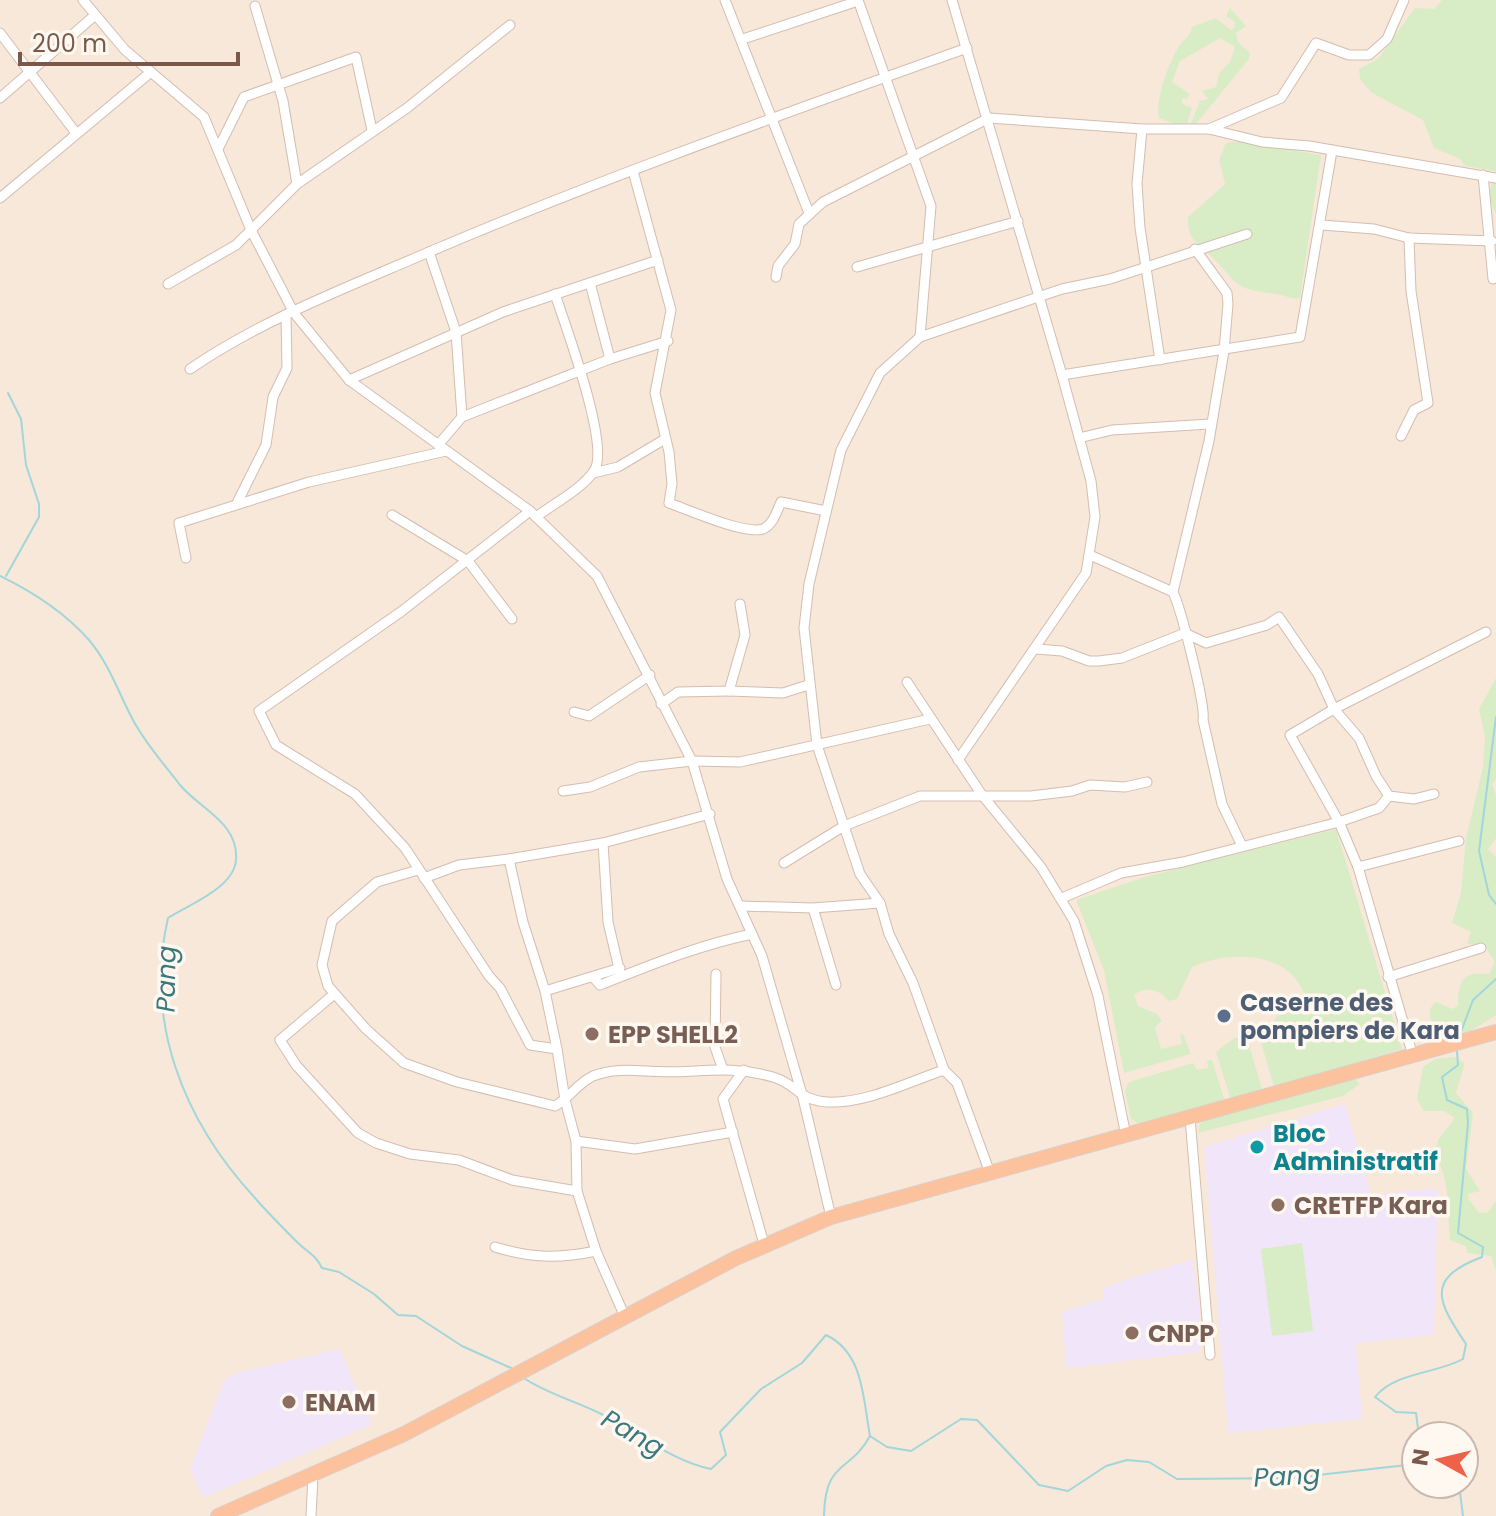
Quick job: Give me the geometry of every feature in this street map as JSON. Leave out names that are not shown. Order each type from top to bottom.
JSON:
[{"type":"highway","points":[[218,1516],[404,1434],[764,1244],[831,1217],[1496,1032]]},
{"type":"street","points":[[83,0],[94,16],[151,72],[204,117],[290,314],[349,380],[533,514],[597,576],[692,761],[727,879],[762,956],[803,1098],[831,1217]]},
{"type":"street","points":[[725,0],[743,39],[785,160],[809,213]]},
{"type":"street","points":[[743,39],[858,0],[888,76],[931,206],[920,337]]},
{"type":"street","points":[[952,0],[1062,375],[1091,481],[1095,517],[1086,573],[958,760]]},
{"type":"street","points":[[1209,129],[1281,98],[1316,43],[1349,55],[1369,55],[1387,39],[1404,0]]},
{"type":"street","points":[[255,6],[278,82],[297,184]]},
{"type":"street","points":[[0,98],[94,16]]},
{"type":"street","points":[[168,284],[236,245],[297,184],[436,86],[510,25]]},
{"type":"street","points":[[0,33],[76,133]]},
{"type":"street","points":[[190,369],[220,348],[429,252],[772,118],[967,48]]},
{"type":"street","points":[[219,147],[244,97],[278,82],[356,57],[372,130]]},
{"type":"street","points":[[0,198],[151,72]]},
{"type":"street","points":[[776,277],[778,266],[795,244],[799,224],[823,202],[989,118],[1142,129],[1209,129],[1262,142],[1496,178]]},
{"type":"street","points":[[1142,129],[1137,184],[1160,360]]},
{"type":"street","points":[[1062,375],[1300,337],[1322,225],[1332,151]]},
{"type":"street","points":[[633,171],[671,310],[668,341],[655,393],[672,484],[669,503],[745,528],[763,529],[772,523],[781,502],[826,511]]},
{"type":"street","points":[[1483,175],[1494,259],[1493,279]]},
{"type":"street","points":[[857,267],[1018,221]]},
{"type":"street","points":[[1322,225],[1374,229],[1409,238],[1492,241]]},
{"type":"street","points":[[990,1173],[957,1083],[944,1070],[913,983],[889,934],[880,903],[860,874],[817,745],[804,628],[809,584],[841,450],[880,373],[920,337],[1247,234]]},
{"type":"street","points":[[1401,436],[1414,410],[1428,403],[1411,291],[1409,238]]},
{"type":"street","points":[[1195,249],[1227,293],[1224,351],[1199,491],[1173,592],[1182,611],[1222,804],[1242,846]]},
{"type":"street","points":[[429,252],[456,332],[462,417]]},
{"type":"street","points":[[349,380],[456,332],[555,294],[658,260]]},
{"type":"street","points":[[590,283],[610,359]]},
{"type":"street","points":[[555,294],[596,430],[599,460],[593,473]]},
{"type":"street","points":[[238,501],[266,445],[273,397],[287,368],[290,314]]},
{"type":"street","points":[[186,558],[179,523],[238,501],[442,448],[462,417],[610,359],[668,341]]},
{"type":"street","points":[[1079,438],[1112,430],[1210,424]]},
{"type":"street","points":[[557,1049],[530,1045],[500,988],[405,848],[355,794],[276,745],[259,711],[593,473],[618,467],[665,439]]},
{"type":"street","points":[[392,515],[468,561],[512,619]]},
{"type":"street","points":[[1090,555],[1173,592]]},
{"type":"street","points":[[729,691],[745,635],[740,604]]},
{"type":"street","points":[[1036,649],[1062,651],[1089,661],[1122,658],[1185,633],[1206,643],[1267,625],[1279,617],[1318,674],[1334,709],[1359,738],[1389,796]]},
{"type":"street","points":[[1413,1056],[1358,867],[1339,822],[1292,745],[1290,735],[1334,709],[1486,632]]},
{"type":"street","points":[[574,712],[589,716],[650,675]]},
{"type":"street","points":[[907,682],[982,795],[1062,898],[1074,921],[1098,996],[1126,1136]]},
{"type":"street","points":[[661,704],[678,692],[783,693],[808,685]]},
{"type":"street","points":[[563,791],[590,787],[639,767],[692,761],[740,762],[930,719]]},
{"type":"street","points":[[784,863],[844,826],[920,796],[1031,796],[1090,785],[1125,787],[1147,782]]},
{"type":"street","points":[[1389,796],[1414,799],[1434,794]]},
{"type":"street","points":[[1062,898],[1121,873],[1183,862],[1339,822],[1379,808],[1389,796]]},
{"type":"street","points":[[710,814],[603,843],[459,865],[377,882],[332,921],[322,965],[333,995],[404,1063],[524,1101],[555,1106],[594,1076],[631,1067],[645,1071],[722,1067],[744,1070],[780,1079],[803,1098],[827,1102],[854,1100],[944,1070]]},
{"type":"street","points":[[1358,867],[1459,841]]},
{"type":"street","points":[[603,843],[608,922],[620,972]]},
{"type":"street","points":[[509,859],[523,922],[545,991],[565,1100],[576,1141],[577,1191],[596,1251],[625,1317]]},
{"type":"street","points":[[740,906],[813,908],[880,903]]},
{"type":"street","points":[[813,908],[836,985]]},
{"type":"street","points":[[545,991],[593,977],[600,985],[620,972],[682,955],[697,945],[752,934]]},
{"type":"street","points":[[1388,977],[1481,948]]},
{"type":"street","points":[[716,974],[715,1047],[722,1067]]},
{"type":"street","points":[[333,995],[280,1040],[296,1065],[358,1133],[410,1154],[459,1160],[512,1180],[577,1191]]},
{"type":"street","points":[[744,1070],[723,1099],[764,1244]]},
{"type":"street","points":[[1190,1118],[1210,1355]]},
{"type":"street","points":[[576,1141],[635,1149],[733,1132]]},
{"type":"street","points":[[495,1247],[535,1258],[566,1258],[596,1251]]},
{"type":"street","points":[[311,1516],[313,1475]]},
{"type":"shaded area","points":[[0,0],[1496,0],[1496,1516],[0,1516]]},
{"type":"shaded area","points":[[1345,1104],[1371,1195],[1438,1188],[1434,1335],[1356,1343],[1362,1419],[1228,1433],[1204,1147]]},
{"type":"shaded area","name":"CNPP","points":[[1193,1259],[1200,1313],[1199,1352],[1066,1368],[1062,1312],[1103,1299],[1104,1287]]},
{"type":"shaded area","name":"ENAM","points":[[339,1349],[372,1424],[203,1498],[190,1469],[224,1380],[240,1372]]},
{"type":"green space","points":[[1442,0],[1496,0],[1496,171],[1465,166],[1460,159],[1434,148],[1423,120],[1372,93],[1360,79],[1359,69],[1378,59],[1415,8],[1434,9]]},
{"type":"green space","points":[[1230,8],[1246,26],[1236,33],[1238,42],[1250,53],[1249,59],[1194,126],[1190,126],[1200,101],[1208,99],[1202,91],[1216,87],[1219,74],[1230,62],[1235,47],[1220,38],[1180,61],[1172,82],[1190,94],[1187,99],[1182,98],[1182,104],[1192,108],[1187,124],[1178,125],[1159,118],[1163,82],[1180,45],[1192,27],[1216,18],[1231,30],[1234,28],[1235,22],[1226,16]]},
{"type":"green space","points":[[1241,141],[1321,155],[1300,298],[1251,290],[1238,284],[1194,240],[1189,231],[1188,217],[1225,184],[1219,160],[1226,143]]},
{"type":"green space","points":[[1496,171],[1496,214],[1488,196]]},
{"type":"green space","points":[[1496,678],[1496,779],[1492,784],[1496,795],[1496,838],[1488,849],[1496,857],[1496,1015],[1469,1032],[1438,1038],[1430,1014],[1432,1006],[1436,1002],[1452,1009],[1458,1006],[1463,980],[1473,974],[1489,974],[1495,962],[1484,945],[1467,944],[1471,932],[1452,923],[1461,893],[1466,838],[1483,767],[1485,737],[1479,709]]},
{"type":"green space","points":[[1336,829],[1402,1049],[1274,1087],[1261,1042],[1277,1016],[1293,1010],[1290,997],[1304,993],[1296,979],[1270,962],[1255,958],[1222,958],[1192,967],[1177,999],[1168,1001],[1152,990],[1143,990],[1134,995],[1138,1006],[1157,1014],[1162,1021],[1155,1027],[1161,1049],[1182,1044],[1180,1034],[1183,1034],[1191,1054],[1124,1073],[1104,970],[1076,900],[1145,877]]},
{"type":"green space","points":[[1236,1037],[1249,1045],[1262,1089],[1231,1100],[1216,1052]]},
{"type":"green space","points":[[1454,1057],[1465,1063],[1456,1093],[1473,1113],[1466,1169],[1480,1191],[1468,1194],[1468,1198],[1479,1213],[1488,1212],[1496,1201],[1496,1271],[1491,1256],[1467,1253],[1466,1246],[1450,1240],[1446,1186],[1435,1153],[1438,1140],[1455,1118],[1444,1111],[1424,1111],[1417,1099],[1423,1067],[1435,1059]]},
{"type":"green space","points":[[1212,1060],[1225,1102],[1138,1123],[1131,1119],[1125,1091],[1129,1082],[1193,1063],[1197,1070],[1208,1068],[1207,1061]]},
{"type":"green space","points":[[1355,1079],[1360,1084],[1343,1096],[1198,1133],[1200,1124],[1206,1120]]},
{"type":"green space","points":[[1302,1243],[1313,1331],[1272,1336],[1261,1249]]},
{"type":"waterway","points":[[6,576],[39,517],[39,504],[26,465],[21,419],[8,393]]},
{"type":"waterway","name":"Pang","points":[[0,576],[48,604],[89,640],[103,659],[149,745],[188,794],[217,818],[231,836],[236,860],[233,870],[219,887],[168,918],[162,957],[161,995],[166,1032],[176,1068],[208,1137],[255,1198],[322,1268],[339,1272],[374,1294],[398,1315],[416,1316],[462,1346],[511,1368]]},
{"type":"waterway","name":"Pang","points":[[1496,717],[1479,851],[1489,895],[1496,904]]},
{"type":"waterway","name":"Pang","points":[[1459,1037],[1473,1000],[1496,979]]},
{"type":"waterway","name":"Pang","points":[[1417,1420],[1416,1413],[1396,1412],[1375,1397],[1393,1383],[1463,1359],[1466,1344],[1443,1304],[1442,1293],[1444,1283],[1451,1274],[1482,1257],[1483,1247],[1458,1233],[1467,1109],[1447,1100],[1442,1077],[1458,1065],[1457,1051]]},
{"type":"waterway","name":"Pang","points":[[522,1377],[610,1418],[680,1459],[711,1469],[726,1455],[720,1432],[761,1389],[802,1363],[826,1335],[839,1343],[855,1365],[870,1436],[887,1447],[911,1451],[961,1419],[977,1420],[1039,1485],[1068,1491],[1106,1466],[1127,1460],[1149,1462],[1177,1479],[1291,1478],[1400,1466]]},
{"type":"waterway","points":[[824,1516],[825,1498],[834,1475],[855,1456],[870,1436]]},
{"type":"waterway","name":"Pang","points":[[1461,1500],[1463,1516]]},
{"type":"place","name":"Caserne des pompiers de Kara","points":[[1224,1016]]},
{"type":"place","name":"EPP SHELL2","points":[[592,1034]]},
{"type":"place","name":"Bloc Administratif","points":[[1257,1147]]},
{"type":"place","name":"CRETFP Kara","points":[[1278,1205]]},
{"type":"place","name":"CNPP","points":[[1132,1333]]},
{"type":"place","name":"ENAM","points":[[289,1402]]}]
